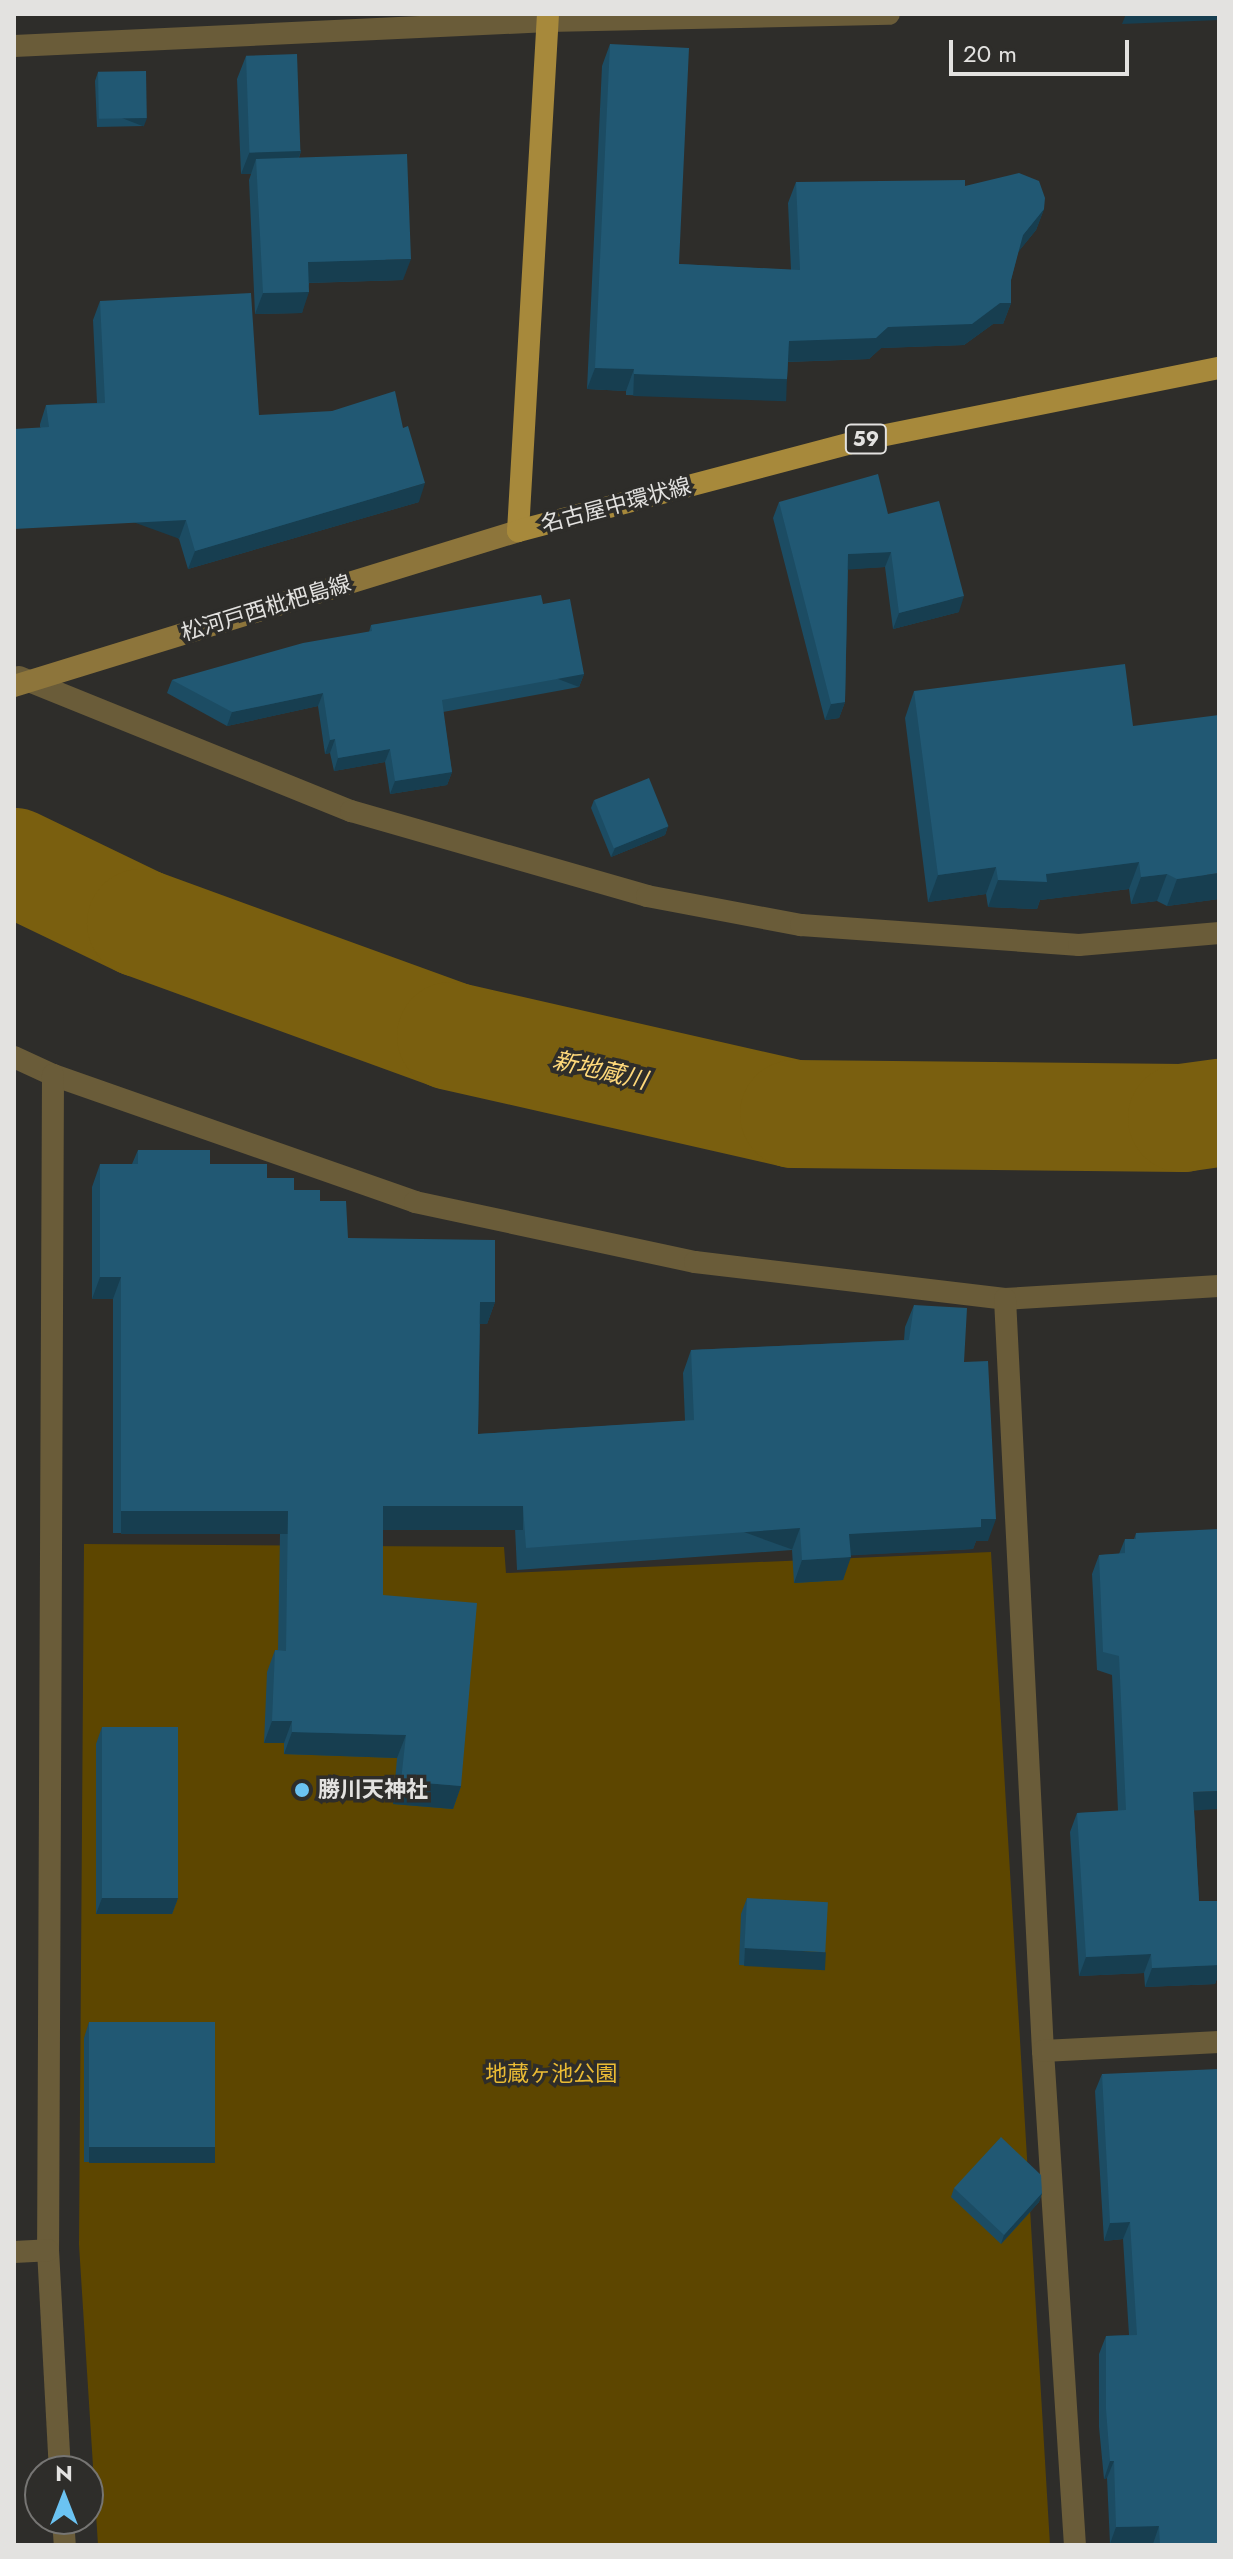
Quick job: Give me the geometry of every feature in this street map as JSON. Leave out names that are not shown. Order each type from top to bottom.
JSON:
[{"type":"main road","name":"名古屋中環状線","points":[[548,17],[518,531],[866,439],[1219,368]]},
{"type":"main road","name":"松河戸西枇杷島線","points":[[18,680],[518,531]]},
{"type":"street","points":[[14,46],[548,17],[889,14]]},
{"type":"street","points":[[18,680],[351,811],[647,896],[801,925],[1079,945],[1219,933]]},
{"type":"street","points":[[14,1057],[53,1075],[415,1202],[695,1262],[1005,1299],[1219,1286]]},
{"type":"street","points":[[53,1075],[48,2250],[59,2455]]},
{"type":"street","points":[[1005,1299],[1043,2051],[1075,2545]]},
{"type":"street","points":[[1043,2051],[1219,2042]]},
{"type":"street","points":[[14,2252],[48,2250]]},
{"type":"green space","name":"地蔵ヶ池公園","points":[[84,1544],[504,1547],[506,1573],[991,1552],[1050,2545],[98,2545],[97,2535],[104,2535],[104,2455],[92,2455],[79,2245]]},
{"type":"building","points":[[610,44],[689,48],[679,264],[800,270],[796,182],[965,180],[965,186],[1019,173],[1039,181],[1045,198],[1044,209],[1023,235],[1011,280],[1011,303],[1000,303],[972,324],[888,327],[876,338],[789,341],[787,379],[634,374],[634,369],[595,368]]},
{"type":"building","points":[[297,54],[300,151],[249,153],[246,56]]},
{"type":"building","points":[[146,71],[147,118],[99,119],[98,72]]},
{"type":"building","points":[[407,154],[411,259],[308,262],[309,292],[263,293],[256,159]]},
{"type":"building","points":[[251,293],[259,415],[332,411],[395,391],[403,428],[408,426],[425,483],[195,551],[186,520],[14,529],[14,429],[49,427],[46,405],[105,403],[100,301]]},
{"type":"building","points":[[878,474],[888,514],[939,501],[964,596],[899,613],[891,552],[848,554],[845,702],[831,704],[779,502]]},
{"type":"building","points":[[541,595],[543,604],[570,599],[584,674],[442,700],[452,772],[395,781],[390,749],[338,758],[335,739],[330,740],[323,693],[232,712],[172,680],[303,643],[372,631],[371,625]]},
{"type":"building","points":[[1125,664],[1133,726],[1219,715],[1219,873],[1177,879],[1167,874],[1141,877],[1139,862],[1046,874],[1047,882],[998,880],[996,867],[938,875],[914,691]]},
{"type":"building","points":[[649,778],[668,826],[614,848],[594,800]]},
{"type":"building","points":[[138,1150],[210,1150],[210,1164],[267,1164],[267,1178],[294,1178],[294,1190],[320,1190],[320,1201],[346,1201],[348,1238],[495,1240],[495,1302],[480,1302],[478,1434],[694,1420],[691,1350],[909,1340],[914,1305],[967,1308],[964,1362],[988,1361],[996,1519],[981,1519],[981,1527],[849,1534],[851,1557],[802,1560],[800,1528],[526,1548],[523,1506],[383,1506],[383,1595],[477,1603],[461,1786],[401,1781],[406,1735],[292,1732],[292,1721],[272,1721],[275,1650],[286,1651],[288,1511],[121,1511],[121,1277],[100,1277],[100,1164],[138,1164]]},
{"type":"building","points":[[1219,1529],[1219,1791],[1193,1792],[1199,1901],[1219,1901],[1219,1965],[1152,1968],[1151,1954],[1086,1957],[1077,1813],[1126,1810],[1119,1656],[1103,1652],[1099,1555],[1125,1553],[1125,1539],[1136,1539],[1136,1533]]},
{"type":"building","points":[[102,1727],[178,1727],[178,1898],[102,1898]]},
{"type":"building","points":[[747,1898],[828,1902],[825,1952],[744,1948]]},
{"type":"building","points":[[89,2022],[215,2022],[215,2147],[89,2147]]},
{"type":"building","points":[[1219,2069],[1219,2545],[1160,2545],[1159,2526],[1116,2527],[1114,2461],[1110,2461],[1106,2409],[1106,2336],[1137,2335],[1130,2222],[1110,2223],[1102,2074]]},
{"type":"building","points":[[1001,2137],[1041,2175],[1042,2193],[1004,2235],[954,2188]]},
{"type":"waterway","name":"新地蔵川","points":[[14,862],[141,923],[451,1036],[794,1114],[1182,1118],[1219,1113]]},
{"type":"place","name":"勝川天神社","points":[[302,1790]]}]
